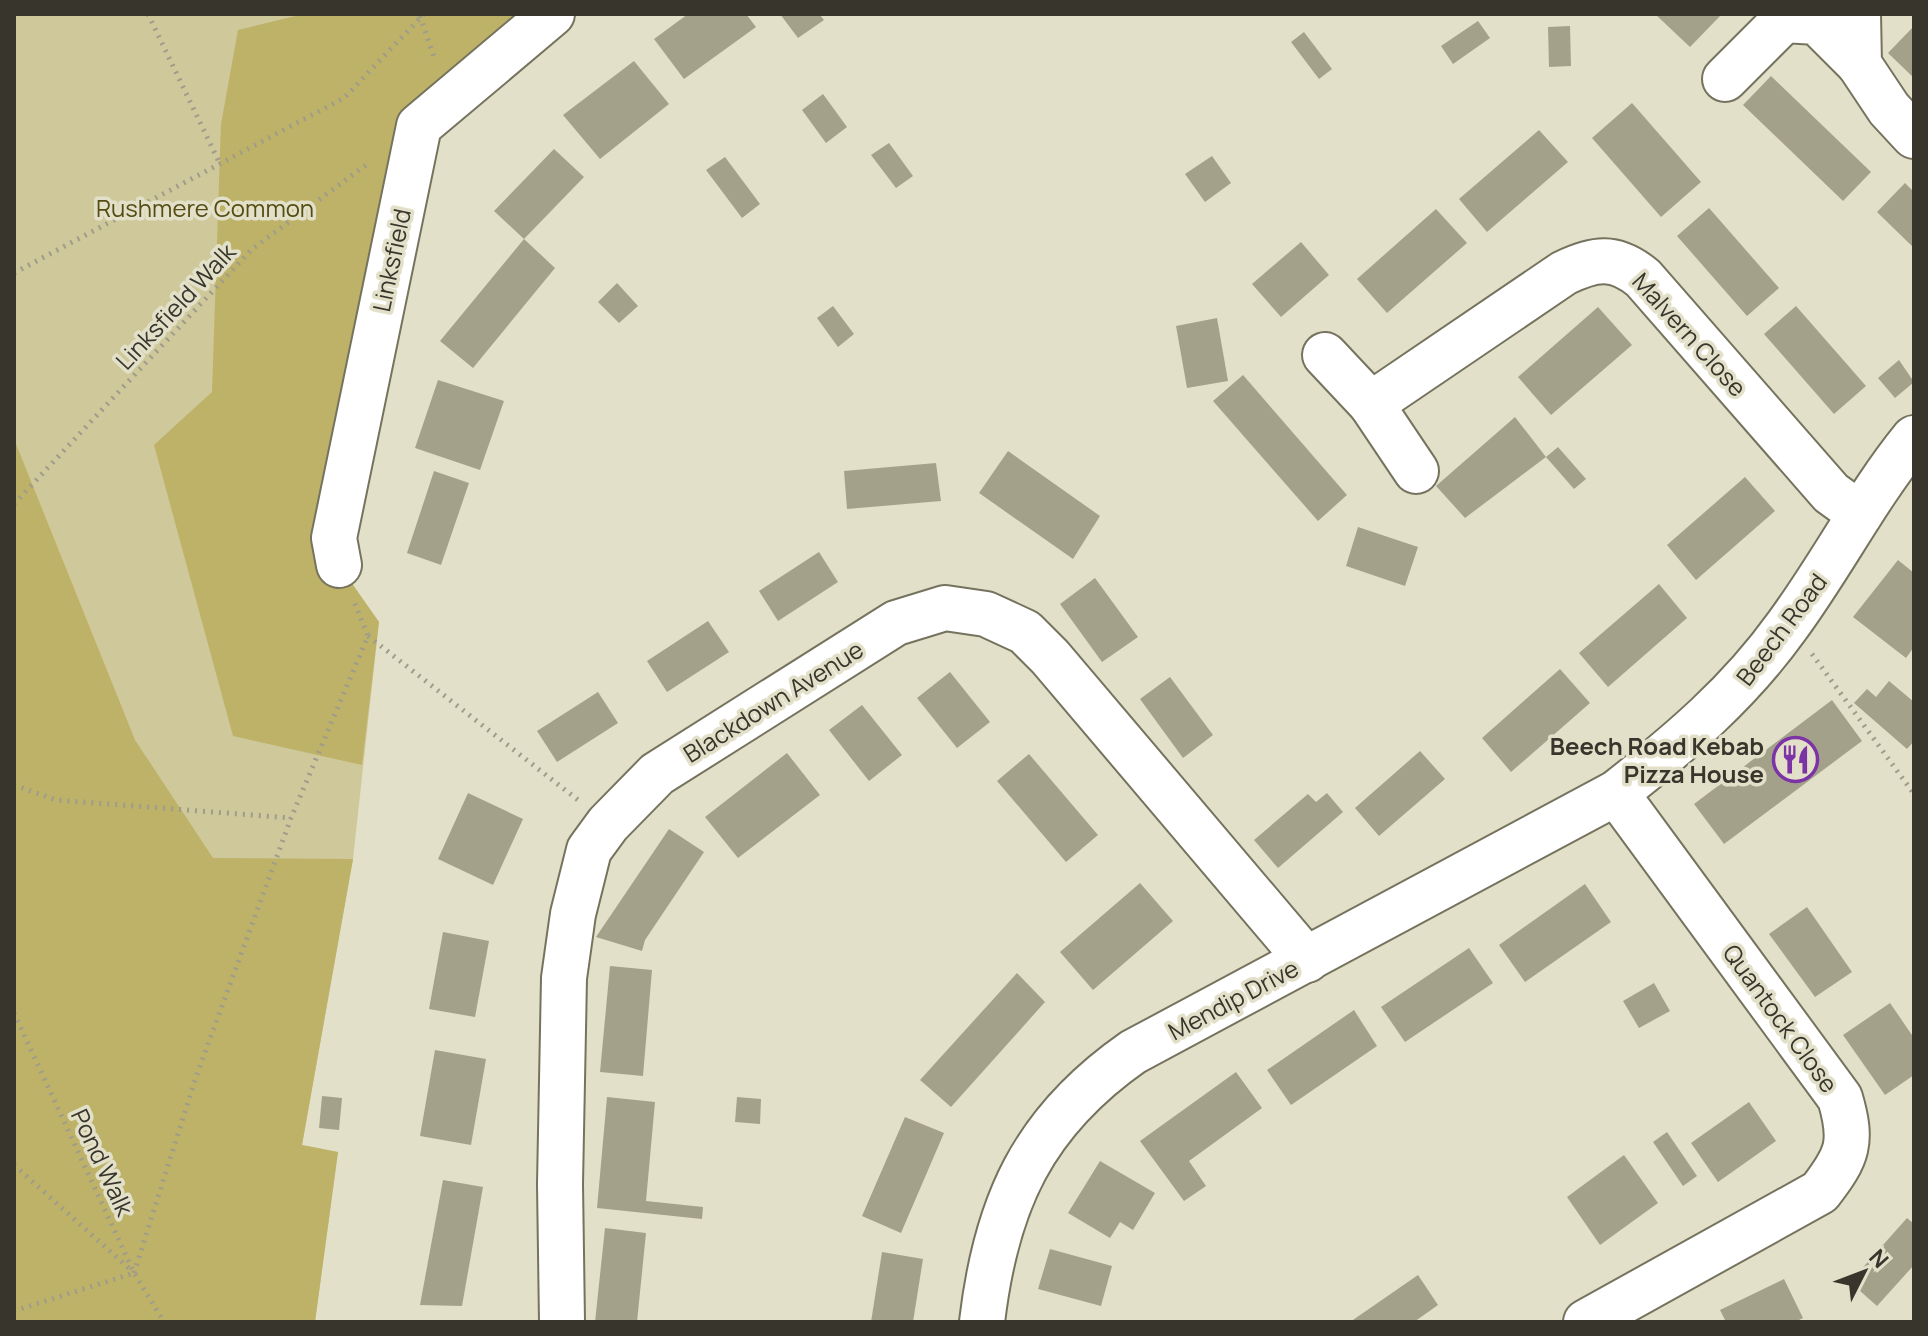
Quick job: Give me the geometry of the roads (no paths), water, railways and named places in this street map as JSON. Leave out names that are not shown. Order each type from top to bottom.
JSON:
[{"type":"street","name":"Linksfield","points":[[339,565],[334,538],[419,126],[552,14]]},
{"type":"street","points":[[1858,14],[1859,64]]},
{"type":"street","points":[[1725,79],[1784,20],[1817,22],[1859,64],[1889,109],[1914,136]]},
{"type":"street","name":"Malvern Close","points":[[1371,404],[1564,273],[1590,261],[1610,259],[1629,266],[1643,278],[1831,493],[1860,514]]},
{"type":"street","points":[[1325,355],[1371,404],[1416,471]]},
{"type":"street","name":"Beech Road","points":[[1616,793],[1688,737],[1743,682],[1786,628],[1885,473],[1914,438]]},
{"type":"street","name":"Blackdown Avenue","points":[[562,1322],[560,1184],[564,978],[573,914],[589,850],[608,824],[657,774],[896,623],[945,608],[986,614],[1025,632],[1050,657],[1307,960]]},
{"type":"street","name":"Mendip Drive","points":[[982,1322],[989,1268],[1004,1219],[1040,1143],[1064,1109],[1100,1075],[1133,1052],[1616,793]]},
{"type":"street","name":"Quantock Close","points":[[1586,1322],[1820,1192],[1842,1164],[1849,1132],[1840,1098],[1616,793]]},
{"type":"place","name":"Beech Road Kebab Pizza House","points":[[1795,759]]},
{"type":"park label","name":"Rushmere Common","points":[[205,207]]}]
